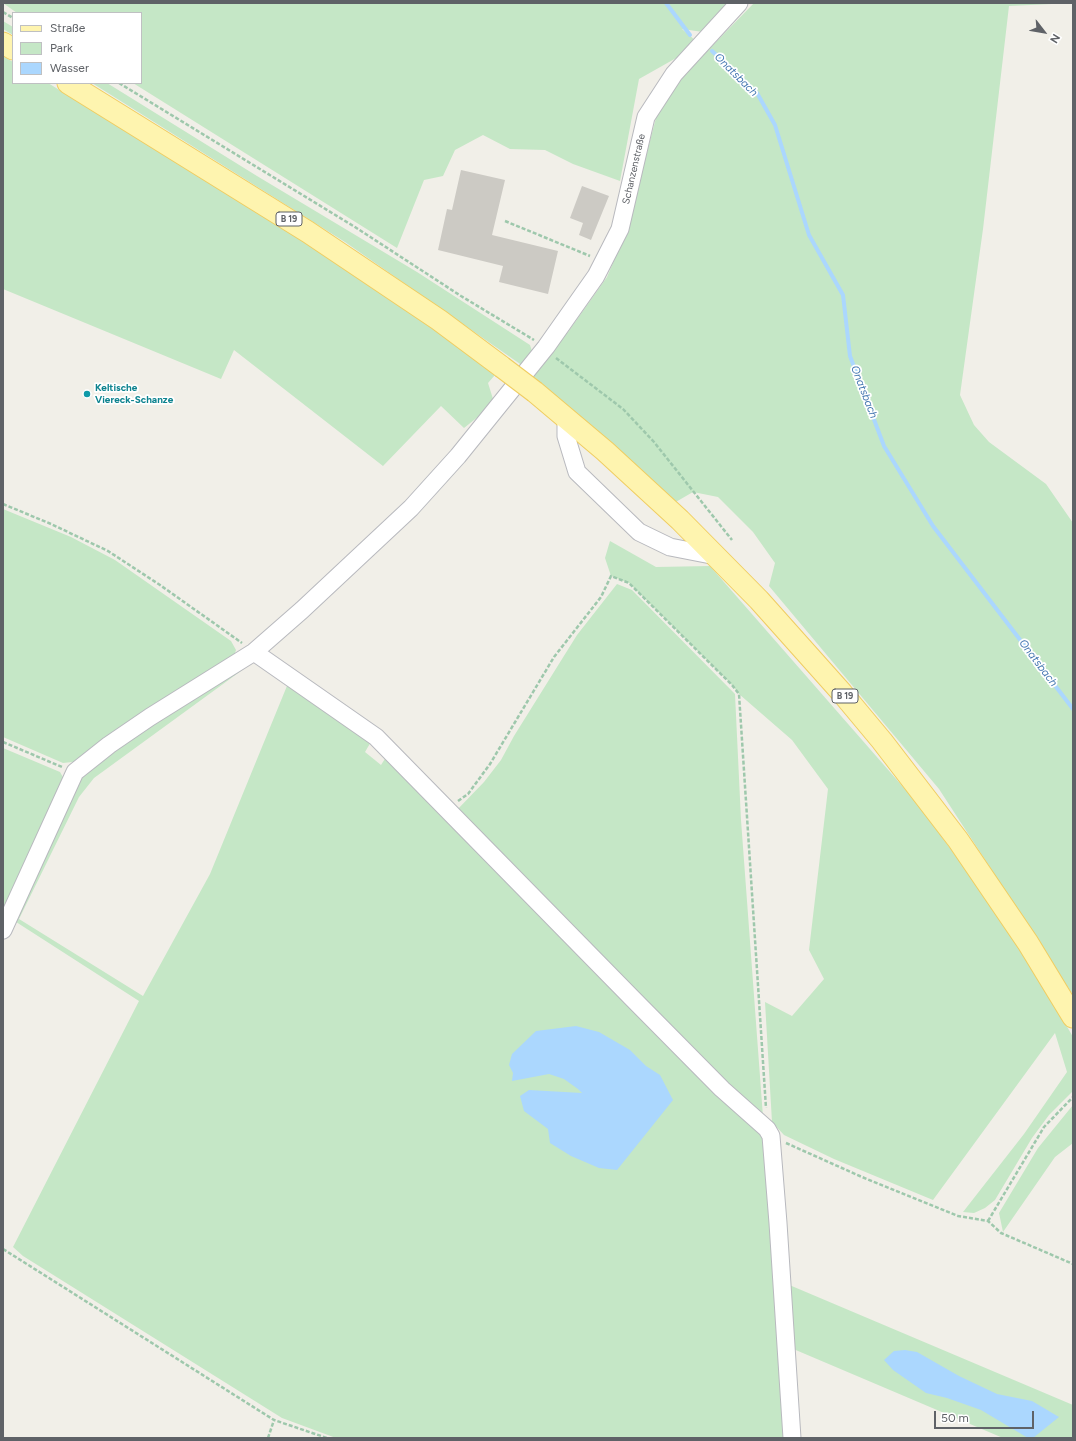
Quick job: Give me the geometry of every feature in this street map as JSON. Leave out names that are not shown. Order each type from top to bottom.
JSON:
[{"type":"main road","points":[[3,43],[12,48]]},
{"type":"main road","name":"B 19","points":[[70,84],[308,232],[439,320],[535,392],[643,486],[716,556],[759,600],[837,687],[921,790],[994,891],[1073,1017]]},
{"type":"street","name":"Schanzenstraße","points":[[75,772],[110,745],[145,721],[254,652],[308,605],[411,508],[458,456],[546,347],[603,263],[620,229],[646,117],[674,74],[739,3]]},
{"type":"street","points":[[566,418],[566,436],[577,472],[639,532],[670,547],[716,556]]},
{"type":"street","points":[[254,652],[376,737],[722,1089],[769,1133],[792,1438]]},
{"type":"street","points":[[3,930],[75,772]]},
{"type":"path","points":[[3,12],[12,17]]},
{"type":"path","points":[[121,84],[355,227],[461,296],[546,347],[560,362],[623,409],[654,442],[732,540]]},
{"type":"path","points":[[505,221],[588,255],[603,263]]},
{"type":"path","points":[[3,504],[51,524],[108,551],[160,584],[254,652]]},
{"type":"path","points":[[447,810],[468,794],[490,764],[554,658],[601,597],[611,576],[629,583],[732,685],[739,694],[769,1133],[862,1177],[958,1216],[988,1221],[1001,1234],[1073,1264]]},
{"type":"path","points":[[3,742],[75,772]]},
{"type":"path","points":[[988,1221],[1044,1127],[1073,1097]]},
{"type":"path","points":[[3,1250],[274,1420],[327,1438]]},
{"type":"path","points":[[268,1438],[274,1420]]},
{"type":"green space","points":[[3,3],[739,3],[710,33],[682,29],[696,41],[678,57],[639,79],[620,181],[573,164],[545,150],[510,149],[483,135],[455,150],[443,176],[424,180],[397,248],[135,84],[142,84],[142,12],[16,12]]},
{"type":"green space","points":[[754,3],[1073,3],[1009,6],[983,229],[960,395],[974,425],[989,442],[1046,484],[1073,523],[1073,995],[939,789],[769,586],[775,563],[753,532],[718,497],[693,492],[674,503],[526,374],[546,347],[568,332],[607,277],[626,232],[656,118],[675,84]]},
{"type":"green space","points":[[3,21],[12,26],[12,34],[3,29]]},
{"type":"green space","points":[[3,56],[12,61],[12,84],[50,84],[281,226],[403,306],[495,375],[488,383],[493,399],[479,416],[464,428],[441,406],[383,466],[234,350],[221,379],[3,289]]},
{"type":"green space","points":[[94,84],[109,84],[257,176],[417,272],[530,345],[533,354],[523,366],[345,242]]},
{"type":"green space","points":[[3,509],[71,537],[115,560],[231,641],[236,650],[233,659],[81,761],[63,763],[3,737]]},
{"type":"green space","points":[[610,541],[656,567],[710,566],[918,804],[994,909],[1046,990],[1073,1037],[1073,1091],[1049,1115],[1032,1138],[995,1200],[985,1208],[974,1213],[963,1212],[1024,1134],[1067,1072],[1055,1033],[933,1200],[834,1159],[784,1135],[772,1122],[765,1002],[792,1016],[824,979],[809,950],[828,789],[792,740],[739,694],[732,685],[629,583],[611,576],[605,558]]},
{"type":"green space","points":[[617,584],[632,590],[735,694],[741,820],[763,1117],[560,920],[455,812],[484,782],[501,760],[514,736],[577,635]]},
{"type":"green space","points":[[256,660],[94,778],[79,797],[19,919],[143,996],[210,874],[289,681],[372,740],[365,752],[381,765],[388,754],[766,1135],[789,1438],[336,1438],[282,1418],[23,1256],[13,1247],[139,1001],[13,920],[75,786],[91,766],[246,662]]},
{"type":"green space","points":[[3,748],[60,772],[64,779],[51,803],[50,816],[3,917]]},
{"type":"green space","points":[[1073,1105],[1073,1143],[1055,1157],[1003,1232],[999,1213],[1038,1148]]},
{"type":"green space","points":[[787,1284],[1073,1405],[1073,1438],[1003,1438],[791,1348]]},
{"type":"water","points":[[576,1026],[599,1032],[630,1050],[646,1066],[660,1075],[673,1100],[617,1170],[599,1168],[571,1156],[550,1143],[548,1129],[524,1111],[520,1096],[529,1090],[582,1093],[578,1089],[564,1079],[549,1074],[512,1081],[513,1073],[509,1065],[512,1054],[536,1031]]},
{"type":"water","points":[[905,1350],[917,1352],[959,1376],[997,1394],[1032,1401],[1059,1417],[1033,1438],[1028,1438],[981,1410],[947,1398],[926,1393],[893,1370],[884,1360],[894,1351]]},
{"type":"building","points":[[461,170],[505,180],[492,235],[558,251],[548,294],[499,282],[503,266],[438,250],[447,209],[452,210]]},
{"type":"building","points":[[582,186],[609,196],[591,240],[579,235],[583,223],[570,218]]},
{"type":"waterway","name":"Onatsbach","points":[[666,3],[690,35]]},
{"type":"waterway","name":"Onatsbach","points":[[712,51],[757,93],[775,125],[809,235],[843,295],[850,356],[884,446],[933,526],[1073,709]]},
{"type":"place","name":"Keltische Viereck-Schanze","points":[[87,394]]}]
